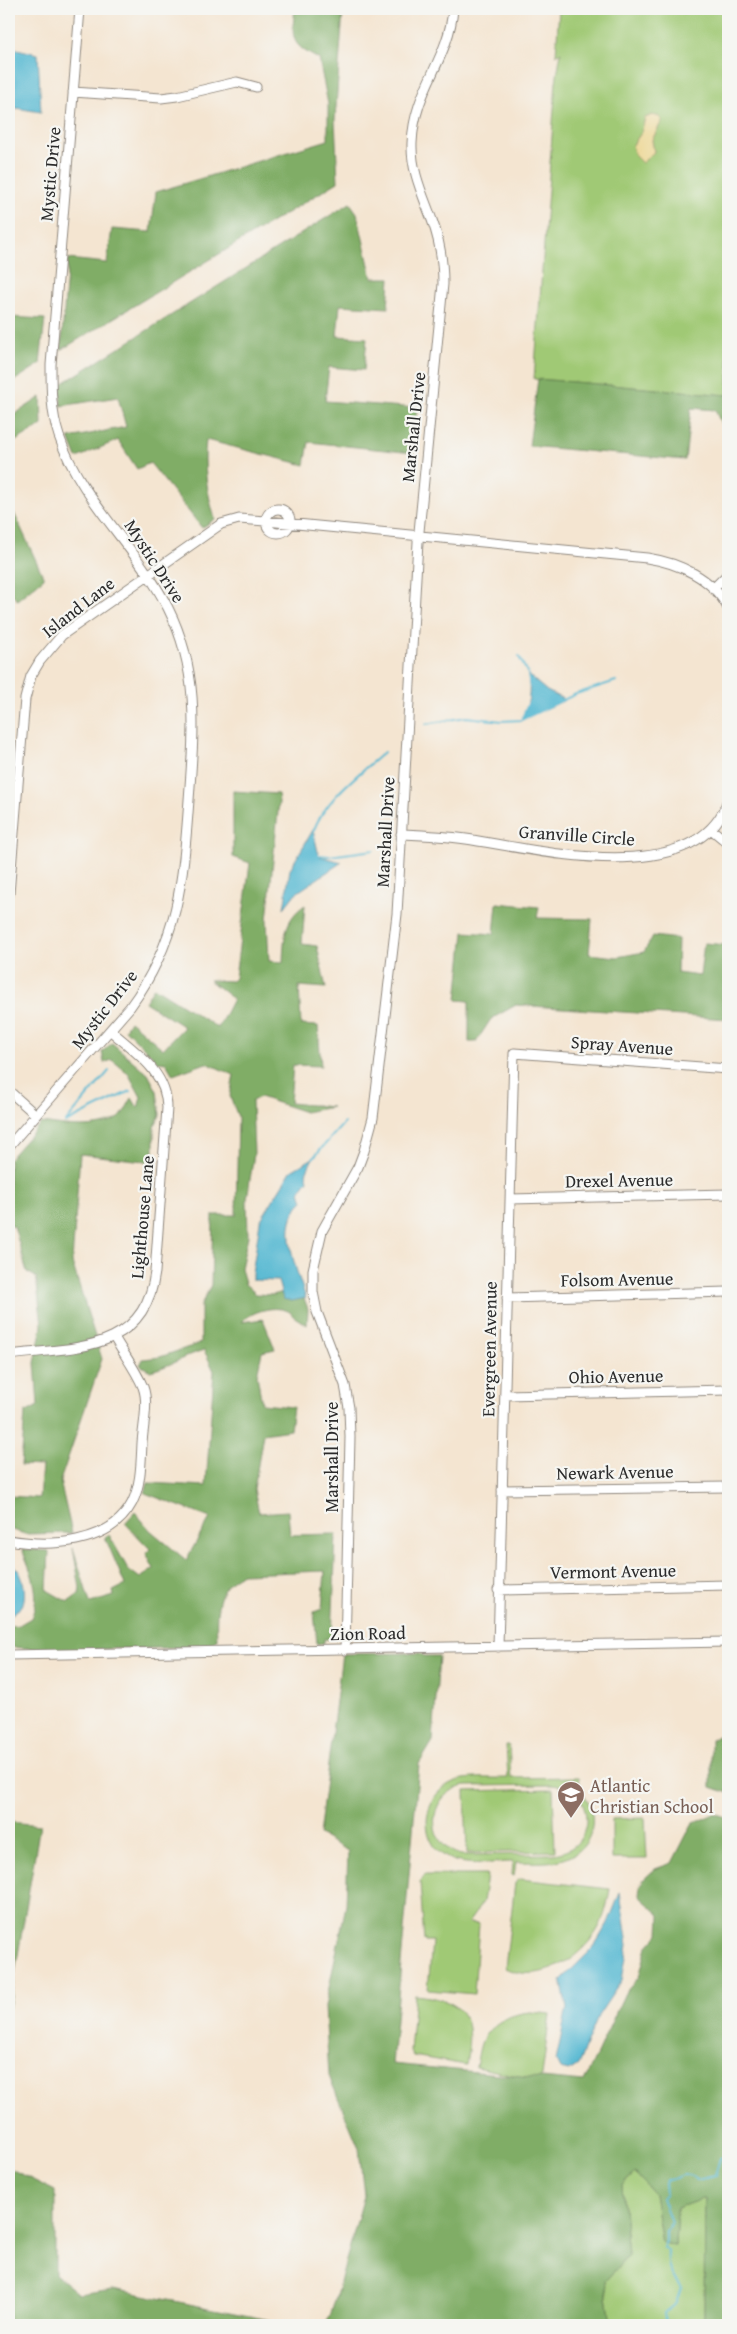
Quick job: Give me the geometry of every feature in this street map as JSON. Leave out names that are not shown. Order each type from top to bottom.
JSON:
[{"type":"street","name":"Mystic Drive","points":[[9,1146],[111,1031],[139,995],[162,952],[174,917],[183,870],[194,730],[190,672],[179,635],[167,607],[148,574],[84,487],[69,460],[59,434],[52,402],[52,355],[80,9]]},
{"type":"street","name":"Marshall Drive","points":[[345,1650],[349,1408],[341,1372],[317,1312],[313,1292],[313,1270],[322,1231],[358,1167],[372,1126],[395,932],[418,534],[443,272],[436,235],[414,169],[412,150],[413,129],[422,94],[448,39],[453,9]]},
{"type":"street","points":[[73,92],[161,98],[237,82],[256,87]]},
{"type":"street","name":"Island Lane","points":[[280,509],[289,516],[289,524],[286,530],[278,533],[271,530],[266,520],[270,513],[280,509]]},
{"type":"street","name":"Island Lane","points":[[9,894],[26,692],[32,676],[45,654],[62,635],[221,524],[239,519],[266,520]]},
{"type":"street","name":"Island Lane","points":[[289,524],[418,534]]},
{"type":"street","points":[[418,534],[647,558],[678,565],[698,576],[713,589],[728,608]]},
{"type":"street","points":[[713,589],[728,574]]},
{"type":"street","name":"Granville Circle","points":[[401,834],[456,838],[534,851],[616,857],[669,853],[690,845],[711,829],[722,815],[728,800]]},
{"type":"street","points":[[711,829],[728,843]]},
{"type":"street","name":"Lighthouse Lane","points":[[9,1355],[90,1346],[114,1337],[139,1315],[148,1299],[153,1284],[167,1102],[164,1088],[158,1076],[111,1031]]},
{"type":"street","name":"Spray Avenue","points":[[514,1053],[728,1068]]},
{"type":"street","name":"Evergreen Avenue","points":[[498,1646],[498,1590],[514,1053]]},
{"type":"street","points":[[9,1092],[36,1115]]},
{"type":"street","name":"Drexel Avenue","points":[[510,1199],[728,1194]]},
{"type":"street","name":"Folsom Avenue","points":[[507,1298],[728,1292]]},
{"type":"street","points":[[9,1540],[54,1543],[82,1538],[110,1526],[132,1504],[140,1476],[145,1400],[142,1386],[114,1337]]},
{"type":"street","name":"Ohio Avenue","points":[[505,1395],[728,1390]]},
{"type":"street","name":"Newark Avenue","points":[[502,1490],[728,1487]]},
{"type":"street","name":"Vermont Avenue","points":[[498,1590],[728,1585]]},
{"type":"street","name":"Zion Road","points":[[9,1655],[728,1642]]},
{"type":"green space","points":[[295,9],[355,9],[355,12],[343,11],[335,120],[338,182],[61,350],[68,259],[107,263],[112,229],[151,232],[156,192],[328,140],[328,104],[319,59],[303,50],[295,40],[293,28]]},
{"type":"green space","points":[[559,9],[728,9],[728,395],[534,379],[556,82],[561,52],[556,55]]},
{"type":"green space","points":[[350,203],[357,213],[372,278],[390,278],[388,308],[340,305],[337,336],[367,338],[364,370],[329,367],[325,401],[417,408],[413,453],[309,442],[305,465],[206,440],[206,480],[215,519],[202,528],[150,463],[137,469],[118,440],[77,458],[69,438],[126,427],[118,397],[61,406],[60,385]]},
{"type":"green space","points":[[9,317],[45,319],[40,364],[9,384]]},
{"type":"green space","points":[[538,379],[728,395],[728,439],[715,410],[691,408],[685,460],[529,446]]},
{"type":"green space","points":[[41,397],[42,425],[9,445],[9,418]]},
{"type":"green space","points":[[9,502],[44,578],[17,600],[9,591]]},
{"type":"green space","points":[[233,791],[278,794],[279,802],[267,920],[269,961],[283,962],[286,930],[293,916],[305,905],[302,944],[317,946],[326,988],[299,986],[301,1025],[318,1026],[321,1066],[293,1065],[290,1103],[332,1107],[305,1112],[260,1097],[252,1101],[254,1154],[247,1199],[248,1236],[241,1268],[245,1284],[256,1294],[273,1295],[300,1287],[308,1309],[307,1325],[290,1312],[278,1309],[258,1312],[241,1322],[263,1319],[275,1349],[262,1352],[257,1375],[262,1404],[293,1407],[290,1430],[263,1434],[254,1489],[259,1513],[288,1511],[290,1535],[336,1534],[332,1639],[324,1639],[324,1643],[317,1644],[314,1612],[322,1609],[325,1571],[242,1574],[233,1579],[222,1593],[217,1611],[217,1639],[209,1647],[52,1650],[9,1647],[9,1626],[19,1625],[31,1618],[36,1600],[34,1583],[22,1549],[49,1551],[47,1590],[68,1602],[79,1594],[80,1588],[73,1548],[90,1603],[114,1596],[113,1591],[125,1585],[105,1537],[109,1535],[128,1569],[140,1578],[154,1569],[146,1553],[150,1549],[125,1523],[135,1512],[150,1530],[186,1560],[210,1518],[145,1493],[148,1483],[206,1486],[214,1371],[204,1350],[150,1371],[140,1365],[143,1359],[160,1357],[201,1343],[201,1305],[211,1285],[213,1215],[236,1215],[238,1117],[230,1096],[234,1075],[206,1063],[173,1075],[166,1063],[158,1062],[125,1029],[130,1021],[163,1049],[184,1027],[145,1002],[154,987],[218,1028],[233,999],[209,980],[232,981],[235,978],[250,863],[233,857]]},
{"type":"green space","points":[[497,903],[539,907],[537,918],[592,919],[589,954],[617,957],[644,952],[653,936],[678,939],[677,973],[700,976],[704,943],[728,945],[728,1019],[516,1005],[491,1019],[476,1042],[469,1042],[469,1001],[457,1000],[464,932],[494,934]]},
{"type":"green space","points":[[112,1043],[148,1074],[157,1091],[160,1115],[154,1127],[154,1162],[80,1154],[72,1262],[102,1359],[60,1481],[72,1533],[25,1534],[9,1529],[9,1496],[39,1498],[42,1466],[21,1465],[25,1413],[38,1406],[35,1363],[42,1325],[36,1277],[27,1272],[14,1226],[9,1225],[9,1159],[41,1123],[91,1127],[119,1118],[132,1098],[138,1108],[141,1097],[128,1073],[112,1060],[104,1063],[102,1052]]},
{"type":"green space","points":[[420,1653],[424,1656],[439,1656],[433,1741],[419,1764],[392,2064],[584,2082],[625,1993],[639,1977],[647,1947],[659,1934],[660,1915],[639,1896],[640,1885],[655,1869],[672,1863],[692,1824],[714,1814],[727,1818],[728,2033],[722,2033],[728,2097],[728,2325],[698,2325],[704,2319],[705,2198],[677,2208],[675,2245],[662,2243],[654,2194],[635,2173],[622,2185],[628,2256],[605,2281],[611,2325],[324,2325],[331,2314],[364,2196],[359,2148],[329,2076],[325,2007],[346,1905],[348,1851],[319,1835],[342,1654]]},
{"type":"green space","points":[[728,1730],[728,1793],[711,1787],[711,1740]]},
{"type":"green space","points":[[506,1745],[509,1745],[511,1778],[579,1777],[580,1784],[575,1785],[589,1803],[592,1813],[592,1824],[585,1844],[578,1852],[567,1858],[555,1861],[516,1862],[514,1876],[512,1875],[513,1862],[469,1863],[455,1861],[443,1855],[429,1836],[427,1824],[428,1812],[440,1790],[451,1783],[464,1779],[508,1778]],"holes":[[[551,1785],[566,1788],[577,1796],[584,1807],[586,1819],[584,1831],[578,1842],[567,1850],[552,1854],[461,1855],[448,1849],[440,1840],[435,1829],[438,1807],[444,1797],[454,1790],[467,1786]]]},
{"type":"green space","points":[[553,1789],[555,1851],[467,1853],[465,1791]]},
{"type":"green space","points":[[645,1818],[647,1859],[612,1859],[612,1819]]},
{"type":"green space","points":[[9,1822],[40,1825],[9,2008]]},
{"type":"green space","points":[[425,1875],[487,1875],[483,1902],[468,1923],[479,1924],[474,1994],[428,1990],[432,1941],[424,1941],[420,1882]]},
{"type":"green space","points":[[520,1879],[610,1889],[604,1915],[594,1935],[574,1956],[561,1965],[533,1973],[519,1973],[505,1968],[515,1883]]},
{"type":"green space","points":[[415,1995],[446,2001],[456,2006],[463,2014],[469,2034],[466,2065],[413,2056],[410,2051]]},
{"type":"green space","points":[[531,2012],[550,2014],[542,2076],[537,2080],[476,2067],[481,2044],[493,2026],[518,2014]]},
{"type":"green space","points":[[9,2168],[55,2191],[55,2274],[79,2294],[113,2289],[295,2325],[9,2325]]},
{"type":"green space","points":[[635,2173],[654,2194],[662,2243],[675,2245],[677,2208],[705,2198],[704,2319],[698,2325],[611,2325],[605,2281],[628,2256],[622,2185]]},
{"type":"sand","points":[[652,115],[660,117],[662,121],[652,140],[654,152],[642,163],[635,156],[632,146],[641,133],[645,118]]},
{"type":"water","points":[[13,48],[38,54],[41,112],[9,107],[9,51]]},
{"type":"water","points":[[528,675],[547,691],[565,700],[521,720],[529,699]]},
{"type":"water","points":[[313,830],[319,856],[342,862],[295,894],[284,908],[290,869]]},
{"type":"water","points":[[313,1158],[306,1173],[308,1180],[300,1191],[303,1201],[295,1211],[291,1222],[290,1235],[294,1262],[306,1298],[292,1301],[283,1299],[278,1281],[252,1280],[252,1274],[260,1221],[291,1171]]},
{"type":"water","points":[[9,1563],[21,1575],[24,1588],[22,1606],[10,1616]]},
{"type":"water","points":[[620,1893],[628,1945],[622,1980],[598,2016],[578,2065],[569,2071],[560,2069],[556,2061],[567,2008],[561,1980],[593,1948],[608,1923]]},
{"type":"waterway","points":[[519,657],[528,674],[530,687]]},
{"type":"waterway","points":[[426,724],[466,717],[502,721],[521,720],[576,694],[616,681]]},
{"type":"waterway","points":[[522,718],[529,702]]},
{"type":"waterway","points":[[313,832],[318,820],[334,798],[384,752]]},
{"type":"waterway","points":[[318,855],[329,856],[374,850]]},
{"type":"waterway","points":[[109,1071],[65,1123],[130,1091]]},
{"type":"waterway","points":[[313,1158],[344,1123]]},
{"type":"waterway","points":[[666,2325],[664,2313],[676,2303],[681,2288],[670,2271],[668,2251],[663,2248],[666,2241],[666,2231],[671,2222],[662,2198],[666,2193],[665,2184],[667,2180],[676,2179],[684,2174],[693,2176],[697,2180],[715,2176],[720,2158],[728,2157]]},
{"type":"place","name":"Atlantic Christian School","points":[[571,1819]]}]
